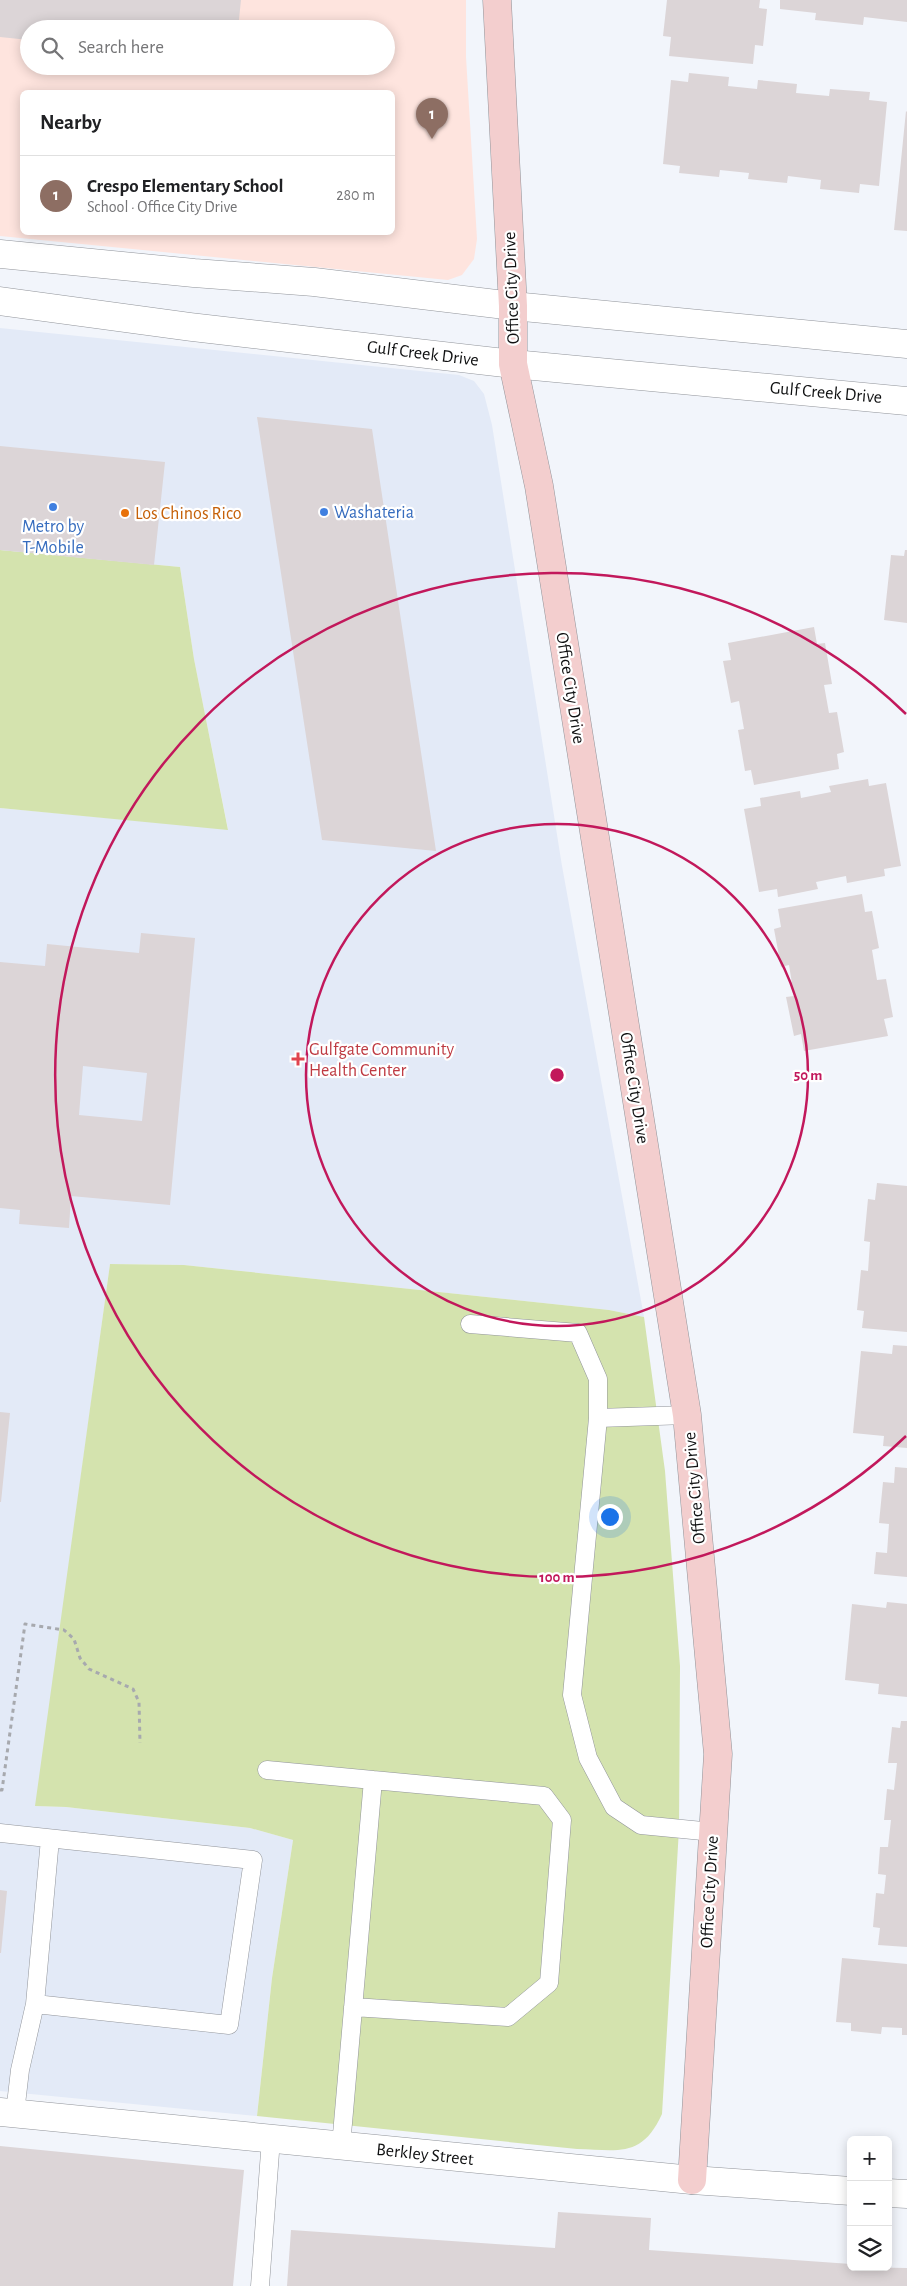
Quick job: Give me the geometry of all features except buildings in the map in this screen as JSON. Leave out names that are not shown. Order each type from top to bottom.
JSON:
[{"type":"street","name":"Office City Drive","points":[[497,0],[513,306],[514,364],[539,486],[687,1415],[718,1754],[692,2180]]},
{"type":"street","points":[[0,254],[194,273],[314,282],[513,306],[907,344]]},
{"type":"street","name":"Gulf Creek Drive","points":[[0,301],[191,327],[514,364],[907,400]]},
{"type":"street","name":"Berkley Street","points":[[8,2113],[692,2180],[847,2191]]},
{"type":"street","points":[[892,2193],[907,2194]]},
{"type":"lane","points":[[470,1324],[578,1333],[598,1379],[598,1418],[572,1695],[588,1758],[614,1807],[641,1825],[713,1832]]},
{"type":"lane","points":[[598,1418],[687,1415]]},
{"type":"lane","points":[[267,1770],[544,1796],[562,1820],[548,1983],[508,2017],[353,2007]]},
{"type":"lane","points":[[341,2146],[373,1780]]},
{"type":"lane","points":[[0,1833],[253,1860],[229,2025],[35,2004]]},
{"type":"lane","points":[[8,2113],[35,2004],[50,1839]]},
{"type":"lane","points":[[260,2286],[272,2139]]},
{"type":"path","points":[[0,1790],[2,1790],[25,1624],[64,1630],[74,1639],[80,1658],[89,1669],[133,1688],[140,1702],[140,1743]]},
{"type":"shaded area","points":[[0,0],[466,0],[466,57],[477,239],[474,259],[462,275],[448,280],[0,236]]},
{"type":"shaded area","points":[[0,328],[459,375],[474,381],[484,394],[492,425],[562,866],[644,1317],[609,1310],[184,1265],[110,1264],[36,1806],[66,1807],[250,1828],[293,1840],[272,1978],[257,2116],[0,2091],[0,808],[228,829],[194,659],[180,567],[0,550]]},
{"type":"green space","points":[[0,550],[180,567],[194,659],[228,830],[0,808]]},
{"type":"green space","points":[[110,1264],[184,1265],[609,1310],[644,1317],[665,1471],[680,1666],[679,1829],[662,2114],[646,2138],[637,2145],[617,2150],[577,2149],[257,2116],[272,1978],[293,1840],[250,1828],[66,1807],[35,1806]]},
{"type":"place","name":"Crespo Elementary School","points":[[432,139]]},
{"type":"place","name":"Metro by T-Mobile","points":[[53,507]]},
{"type":"place","name":"Washateria","points":[[324,512]]},
{"type":"place","name":"Los Chinos Rico","points":[[125,513]]},
{"type":"place","name":"Gulfgate Community Health Center","points":[[298,1059]]}]
